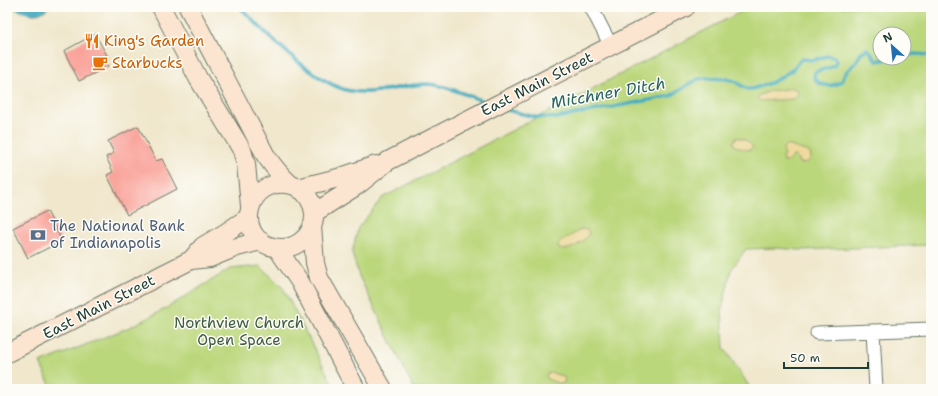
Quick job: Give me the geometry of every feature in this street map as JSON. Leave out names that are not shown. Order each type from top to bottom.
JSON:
[{"type":"main road","points":[[161,7],[198,78],[242,150],[246,164],[250,211],[249,222],[254,233],[269,244],[300,282],[356,389]]},
{"type":"main road","points":[[188,7],[266,156],[274,168],[309,198],[313,219],[315,263],[319,278],[383,389]]},
{"type":"main road","name":"East Main Street","points":[[295,186],[329,181],[388,161],[686,7]]},
{"type":"main road","name":"East Main Street","points":[[313,219],[388,161]]},
{"type":"main road","points":[[250,211],[256,196],[269,186],[280,183],[295,186]]},
{"type":"main road","name":"East Main Street","points":[[191,260],[203,246],[225,233],[250,211]]},
{"type":"main road","points":[[269,244],[290,247],[296,245],[306,237],[313,219]]},
{"type":"main road","name":"East Main Street","points":[[7,353],[191,260],[210,258],[237,246],[269,244]]},
{"type":"street","points":[[591,7],[611,46]]},
{"type":"street","points":[[817,333],[931,329]]},
{"type":"street","points":[[873,331],[876,389]]},
{"type":"green space","points":[[750,7],[931,7],[931,245],[801,250],[777,248],[746,249],[731,270],[722,309],[724,348],[751,389],[414,389],[359,276],[352,253],[358,228],[382,198]]},
{"type":"green space","name":"Northview Church Open Space","points":[[260,266],[283,288],[335,389],[52,389],[40,363],[130,327],[165,309],[230,269]]},
{"type":"sand","points":[[793,88],[797,90],[798,94],[793,99],[760,101],[757,99],[759,95],[771,91]]},
{"type":"sand","points":[[736,138],[746,140],[753,148],[747,150],[735,146],[733,142]]},
{"type":"sand","points":[[786,145],[809,152],[811,156],[810,160],[800,164],[796,156],[793,156],[787,162],[784,162],[782,159],[784,153],[783,148]]},
{"type":"sand","points":[[582,229],[589,232],[581,243],[572,248],[563,250],[559,249],[558,246],[560,242]]},
{"type":"sand","points":[[548,373],[553,373],[564,377],[565,382],[561,384],[549,380],[546,376]]},
{"type":"water","points":[[12,7],[49,7],[40,13],[31,14]]},
{"type":"building","points":[[95,34],[108,57],[105,59],[109,66],[79,81],[64,51]]},
{"type":"building","points":[[138,126],[156,161],[162,159],[177,189],[127,215],[107,175],[113,172],[106,157],[114,153],[108,141]]},
{"type":"building","name":"The National Bank of Indianapolis","points":[[47,211],[62,241],[28,258],[13,228]]},
{"type":"waterway","name":"Mitchner Ditch","points":[[240,7],[262,30],[307,69],[338,87],[351,91],[370,92],[426,84],[449,88],[488,103]]},
{"type":"waterway","name":"Mitchner Ditch","points":[[503,109],[535,117],[556,118],[670,96],[698,79],[707,78],[727,79],[734,81],[747,89],[752,89],[773,82],[792,70],[801,59],[814,60],[827,56],[834,57],[837,62],[830,68],[815,72],[814,77],[816,81],[823,85],[831,85],[842,81],[845,73],[856,62],[862,52],[867,49],[872,54]]},
{"type":"waterway","name":"Mitchner Ditch","points":[[912,55],[931,55]]},
{"type":"place","name":"King's Garden","points":[[92,41]]},
{"type":"place","name":"Starbucks","points":[[100,63]]},
{"type":"place","name":"The National Bank of Indianapolis","points":[[38,235]]}]
